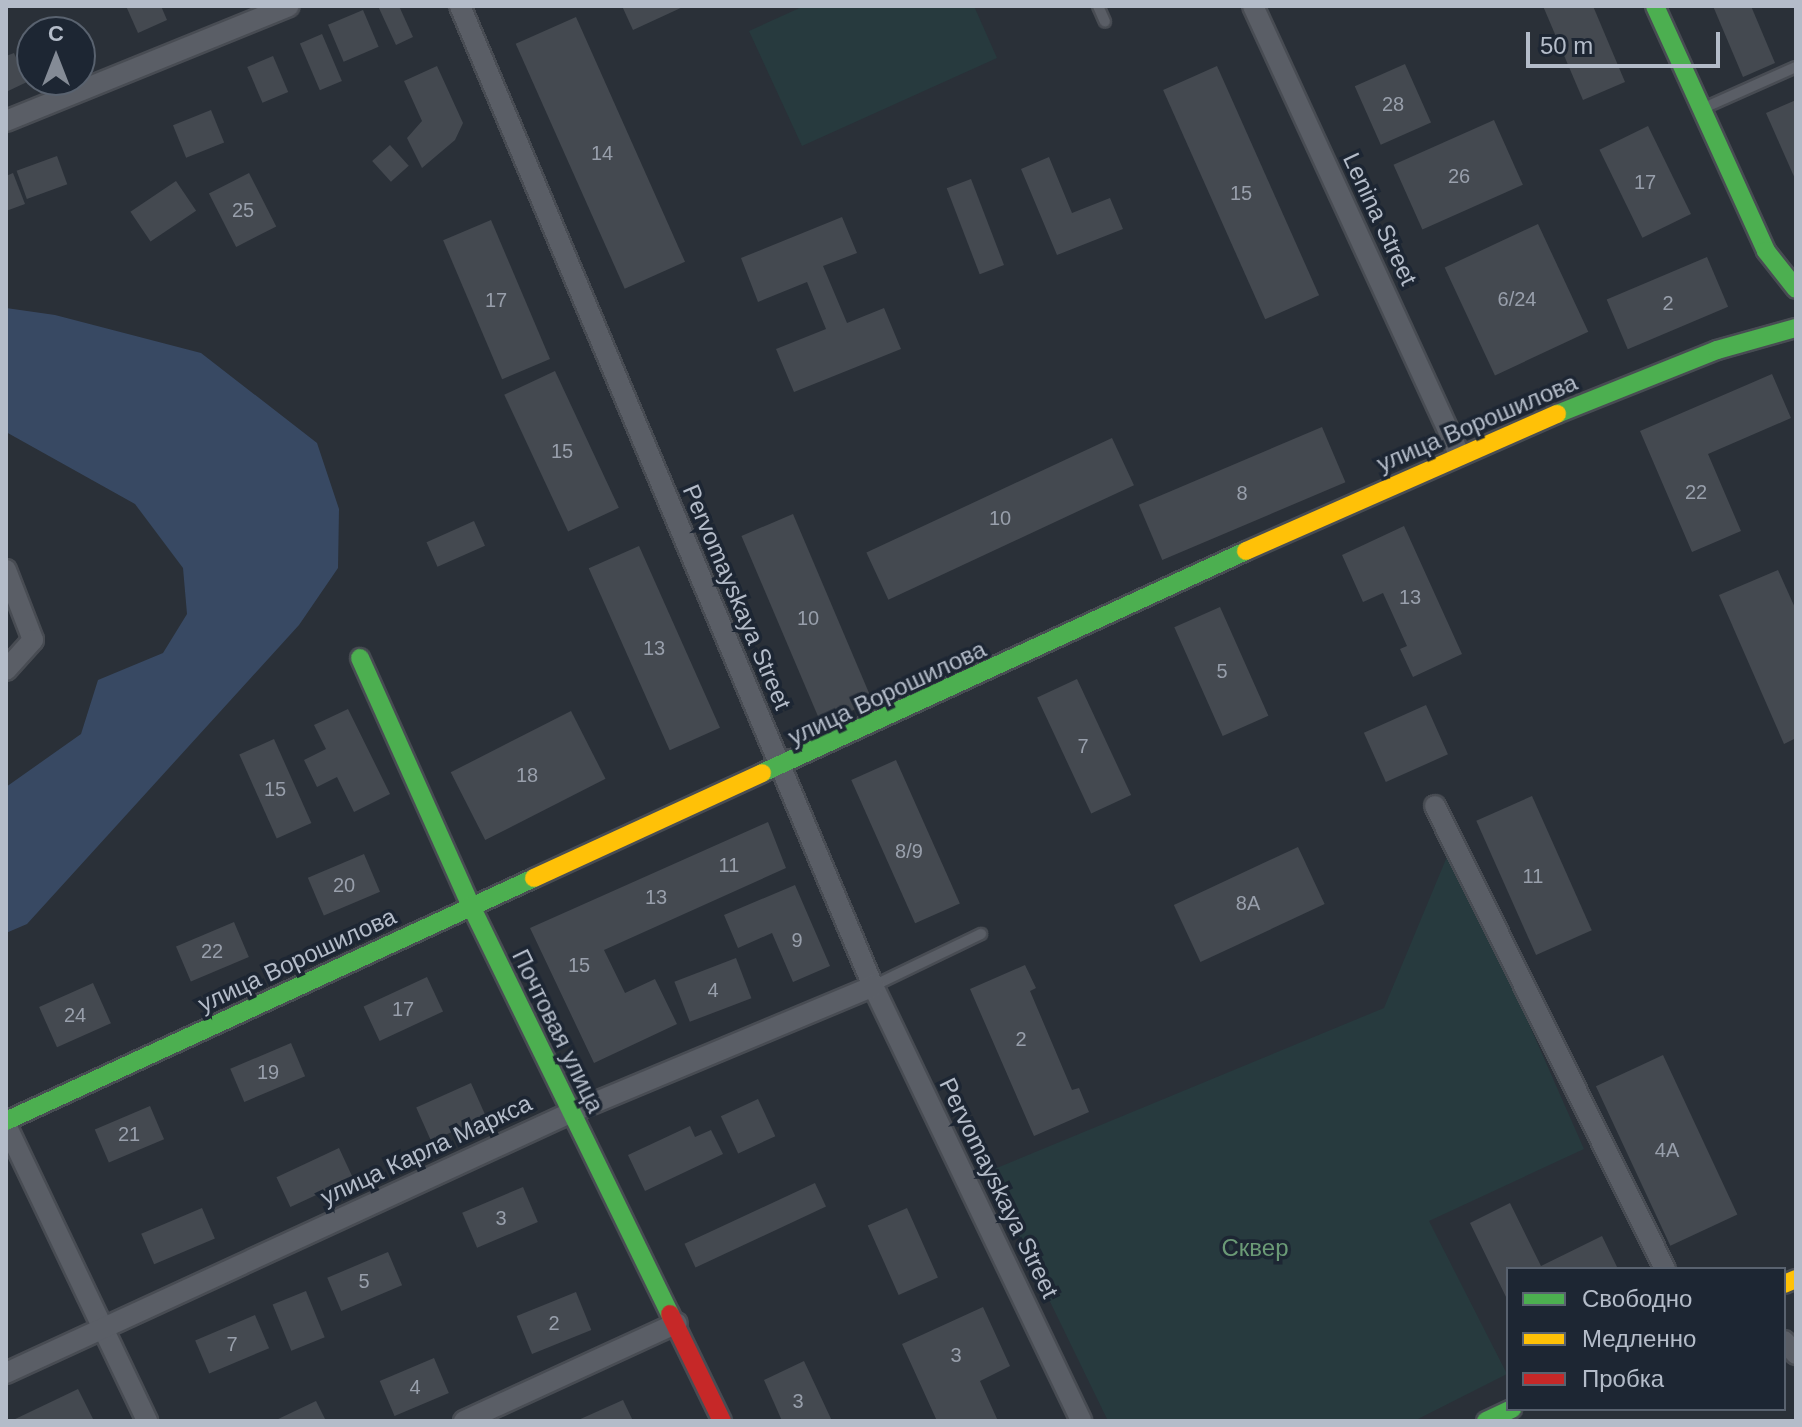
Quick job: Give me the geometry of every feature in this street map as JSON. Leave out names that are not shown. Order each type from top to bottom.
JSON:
[{"type":"main road","points":[[1655,6],[1766,251],[1796,289]]},
{"type":"main road","name":"улица Ворошилова","points":[[6,1123],[471,906],[782,769],[1459,453],[1717,350],[1796,328]]},
{"type":"main road","name":"Почтовая улица","points":[[360,658],[471,906],[570,1113],[677,1323],[722,1421]]},
{"type":"main road","points":[[1486,1421],[1508,1411]]},
{"type":"street","points":[[6,121],[289,6]]},
{"type":"street","name":"Pervomayskaya Street","points":[[460,6],[873,986],[1081,1421]]},
{"type":"street","name":"Lenina Street","points":[[1253,6],[1459,453]]},
{"type":"street","points":[[6,570],[33,640],[6,670]]},
{"type":"street","points":[[1435,806],[1664,1267]]},
{"type":"street","name":"улица Карла Маркса","points":[[6,1373],[570,1113],[873,986]]},
{"type":"street","points":[[6,1123],[147,1421]]},
{"type":"street","points":[[464,1421],[677,1323]]},
{"type":"lane","points":[[1098,6],[1105,22]]},
{"type":"lane","points":[[1700,110],[1796,67]]},
{"type":"lane","points":[[873,986],[981,934]]},
{"type":"green space","points":[[804,6],[974,6],[997,58],[802,146],[749,31]]},
{"type":"green space","name":"Сквер","points":[[1451,847],[1584,1149],[1429,1221],[1506,1375],[1414,1421],[1108,1421],[987,1172],[1384,1008]]},
{"type":"water","points":[[6,308],[55,315],[201,353],[317,443],[339,509],[338,568],[299,625],[27,924],[6,933],[6,787],[81,734],[98,680],[163,653],[187,614],[183,568],[135,504],[6,432]]},
{"type":"building","points":[[126,6],[161,6],[167,20],[138,33]]},
{"type":"building","points":[[378,6],[399,6],[413,37],[396,45]]},
{"type":"building","points":[[622,6],[685,6],[633,30]]},
{"type":"building","points":[[1543,6],[1593,6],[1625,82],[1583,100]]},
{"type":"building","points":[[1713,6],[1751,6],[1775,63],[1743,77]]},
{"type":"building","points":[[363,10],[379,47],[344,62],[328,25]]},
{"type":"building","points":[[576,17],[685,262],[625,289],[516,44]]},
{"type":"building","points":[[322,34],[342,81],[320,90],[300,43]]},
{"type":"building","points":[[14,53],[16,57],[16,87],[6,92],[6,56]]},
{"type":"building","points":[[273,56],[288,92],[262,103],[247,67]]},
{"type":"building","points":[[1405,64],[1431,122],[1381,145],[1355,86]]},
{"type":"building","points":[[437,66],[463,123],[455,140],[422,168],[407,138],[422,121],[404,81]]},
{"type":"building","points":[[1217,66],[1319,295],[1265,319],[1163,90]]},
{"type":"building","points":[[1796,100],[1796,181],[1766,113]]},
{"type":"building","points":[[211,110],[224,142],[186,158],[173,125]]},
{"type":"building","points":[[1494,120],[1523,185],[1422,230],[1394,165]]},
{"type":"building","points":[[1648,126],[1691,214],[1642,238],[1599,150]]},
{"type":"building","points":[[390,145],[409,166],[391,182],[372,161]]},
{"type":"building","points":[[57,156],[67,184],[27,199],[17,171]]},
{"type":"building","points":[[1049,157],[1072,213],[1110,198],[1123,229],[1057,255],[1021,169]]},
{"type":"building","points":[[13,173],[25,204],[6,211],[6,176]]},
{"type":"building","points":[[249,173],[276,226],[236,247],[209,193]]},
{"type":"building","points":[[971,179],[1004,265],[980,274],[947,188]]},
{"type":"building","points":[[176,181],[196,211],[151,242],[130,212]]},
{"type":"building","points":[[842,217],[857,253],[823,266],[847,323],[884,308],[901,349],[794,392],[776,349],[826,329],[807,282],[758,302],[741,258]]},
{"type":"building","points":[[491,220],[550,359],[502,379],[443,240]]},
{"type":"building","points":[[1538,224],[1588,332],[1495,375],[1445,268]]},
{"type":"building","points":[[1707,257],[1728,307],[1628,349],[1607,300]]},
{"type":"building","points":[[555,371],[619,508],[568,532],[504,395]]},
{"type":"building","points":[[1772,374],[1791,418],[1708,454],[1741,531],[1692,552],[1640,431]]},
{"type":"building","points":[[1322,427],[1345,482],[1162,560],[1139,505]]},
{"type":"building","points":[[1112,438],[1134,485],[888,600],[866,553]]},
{"type":"building","points":[[793,514],[873,702],[821,724],[741,536]]},
{"type":"building","points":[[474,521],[485,546],[437,567],[426,542]]},
{"type":"building","points":[[1404,526],[1462,654],[1413,677],[1400,649],[1407,646],[1383,593],[1363,602],[1342,555]]},
{"type":"building","points":[[639,546],[720,728],[670,750],[589,568]]},
{"type":"building","points":[[1778,570],[1796,610],[1796,738],[1784,744],[1719,595]]},
{"type":"building","points":[[1220,607],[1268,716],[1223,736],[1174,627]]},
{"type":"building","points":[[1077,679],[1131,795],[1091,814],[1037,698]]},
{"type":"building","points":[[1426,705],[1448,754],[1386,782],[1364,733]]},
{"type":"building","points":[[348,709],[390,794],[354,812],[337,777],[317,787],[304,760],[326,749],[314,725]]},
{"type":"building","points":[[571,711],[606,779],[485,840],[451,772]]},
{"type":"building","points":[[274,739],[311,823],[277,839],[239,754]]},
{"type":"building","points":[[896,760],[960,903],[915,923],[851,780]]},
{"type":"building","points":[[1532,796],[1592,930],[1536,955],[1476,821]]},
{"type":"building","points":[[768,822],[786,868],[604,950],[625,993],[655,979],[677,1024],[594,1063],[530,928]]},
{"type":"building","points":[[1298,847],[1325,904],[1200,962],[1174,905]]},
{"type":"building","points":[[364,854],[380,892],[324,916],[308,878]]},
{"type":"building","points":[[795,885],[830,966],[793,982],[772,933],[738,948],[724,915]]},
{"type":"building","points":[[234,922],[249,957],[191,982],[176,947]]},
{"type":"building","points":[[736,958],[751,998],[690,1022],[674,982]]},
{"type":"building","points":[[1025,965],[1036,988],[1030,991],[1072,1090],[1079,1088],[1089,1112],[1034,1136],[970,989]]},
{"type":"building","points":[[427,977],[443,1011],[380,1041],[364,1007]]},
{"type":"building","points":[[93,983],[111,1023],[57,1047],[39,1007]]},
{"type":"building","points":[[291,1043],[305,1076],[244,1102],[230,1069]]},
{"type":"building","points":[[1663,1055],[1737,1215],[1670,1246],[1596,1086]]},
{"type":"building","points":[[471,1083],[486,1117],[431,1141],[416,1107]]},
{"type":"building","points":[[758,1099],[775,1136],[738,1153],[721,1116]]},
{"type":"building","points":[[150,1106],[164,1139],[109,1163],[95,1129]]},
{"type":"building","points":[[690,1126],[695,1137],[711,1130],[723,1154],[645,1191],[628,1155]]},
{"type":"building","points":[[339,1148],[353,1178],[290,1207],[276,1177]]},
{"type":"building","points":[[815,1183],[826,1207],[695,1267],[684,1244]]},
{"type":"building","points":[[523,1187],[538,1222],[477,1248],[462,1213]]},
{"type":"building","points":[[1510,1203],[1541,1266],[1602,1236],[1617,1267],[1506,1267],[1506,1297],[1470,1223]]},
{"type":"building","points":[[202,1208],[215,1238],[154,1264],[141,1234]]},
{"type":"building","points":[[907,1208],[938,1277],[899,1295],[868,1225]]},
{"type":"building","points":[[388,1252],[402,1285],[341,1311],[327,1278]]},
{"type":"building","points":[[306,1291],[325,1337],[291,1351],[273,1304]]},
{"type":"building","points":[[576,1292],[591,1330],[532,1354],[517,1316]]},
{"type":"building","points":[[983,1307],[1010,1366],[980,1381],[998,1421],[937,1421],[902,1344]]},
{"type":"building","points":[[255,1315],[269,1348],[209,1374],[195,1340]]},
{"type":"building","points":[[434,1358],[449,1393],[395,1416],[380,1381]]},
{"type":"building","points":[[804,1361],[832,1421],[782,1421],[764,1380]]},
{"type":"building","points":[[78,1389],[94,1421],[11,1421]]},
{"type":"building","points":[[623,1400],[633,1421],[576,1421]]},
{"type":"building","points":[[316,1401],[326,1421],[274,1421]]},
{"type":"traffic: fast","points":[[1655,6],[1766,251],[1796,289]]},
{"type":"traffic: fast","points":[[1557,414],[1717,350],[1796,328]]},
{"type":"traffic: fast","points":[[762,773],[1246,551]]},
{"type":"traffic: fast","points":[[360,658],[471,906],[670,1314]]},
{"type":"traffic: fast","points":[[6,1121],[534,878]]},
{"type":"traffic: fast","points":[[1486,1421],[1508,1411]]},
{"type":"traffic: slow","points":[[1246,551],[1557,414]]},
{"type":"traffic: slow","points":[[534,878],[762,773]]},
{"type":"traffic: slow","points":[[1786,1283],[1796,1279]]},
{"type":"traffic: jam","points":[[670,1314],[722,1421]]}]
